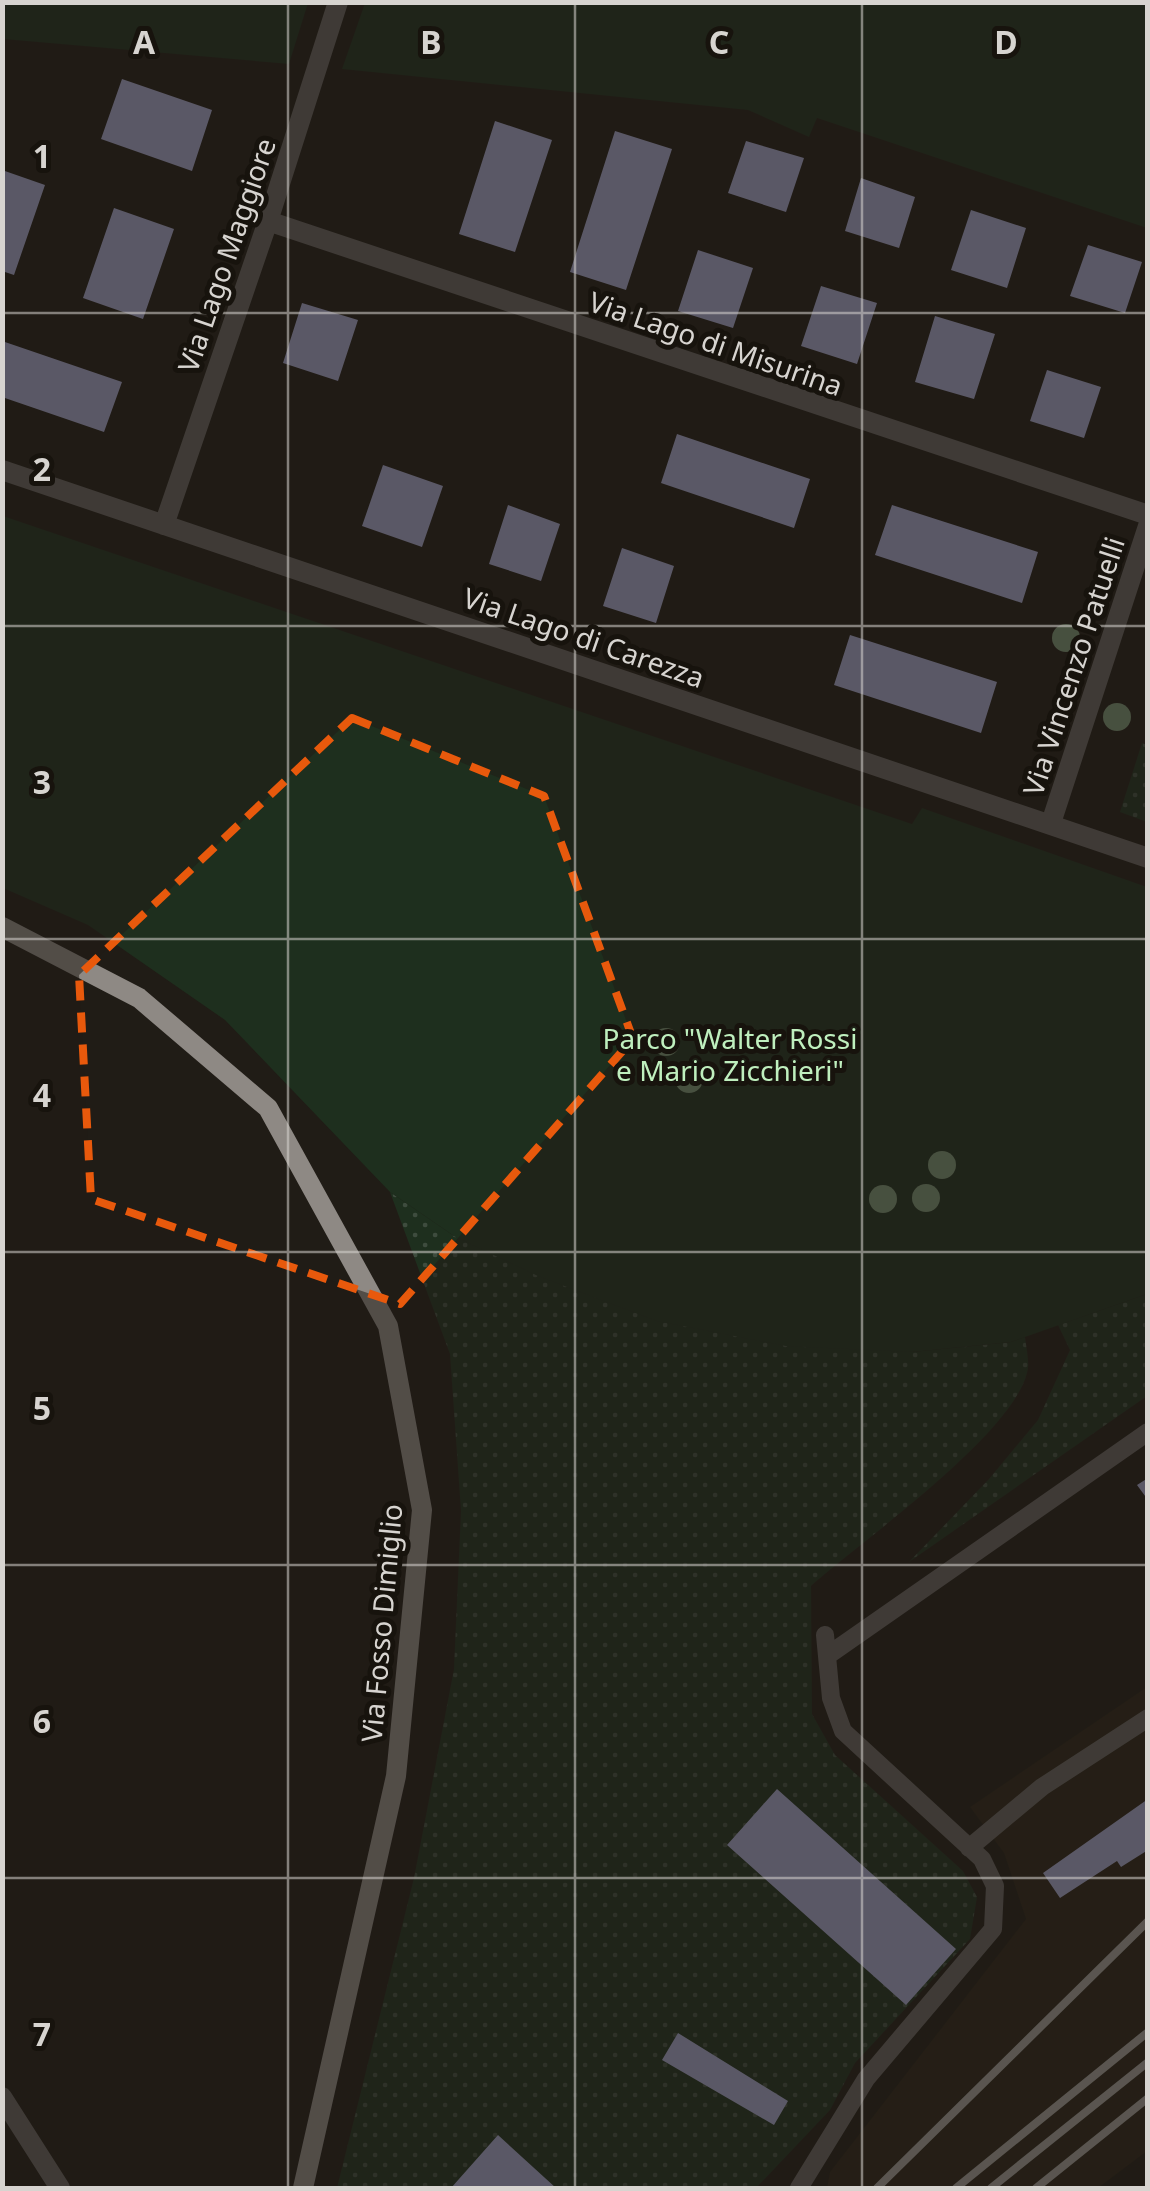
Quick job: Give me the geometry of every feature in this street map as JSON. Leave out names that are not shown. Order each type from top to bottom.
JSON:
[{"type":"main road","name":"Via Fosso Dimiglio","points":[[2,928],[139,998],[268,1108],[388,1326],[422,1510],[396,1776],[303,2188]]},
{"type":"street","name":"Via Lago Maggiore","points":[[164,525],[338,2]]},
{"type":"street","name":"Via Lago di Misurina","points":[[268,221],[1148,516]]},
{"type":"street","name":"Via Lago di Carezza","points":[[2,470],[1148,858]]},
{"type":"street","name":"Via Vincenzo Patuelli","points":[[1051,824],[1148,526]]},
{"type":"street","points":[[2,2097],[60,2188]]},
{"type":"lane","points":[[826,1656],[1148,1432]]},
{"type":"lane","points":[[799,2188],[866,2079],[993,1928],[996,1886],[982,1859],[843,1732],[830,1698],[825,1635]]},
{"type":"lane","points":[[969,1848],[1042,1787],[1148,1718]]},
{"type":"highlighted area","points":[[352,718],[544,796],[633,1039],[400,1304],[91,1199],[79,975]]},
{"type":"shaded area","points":[[1147,1687],[1147,2151],[1098,2188],[827,2188],[830,2172],[1026,1919],[1004,1853],[970,1807]]},
{"type":"green space","points":[[2,3],[308,3],[289,64],[3,39]]},
{"type":"green space","points":[[365,3],[1147,3],[1147,228],[817,118],[809,137],[748,110],[342,69]]},
{"type":"green space","name":"Parco \"Walter Rossi e Mario Zicchieri\"","points":[[3,516],[912,824],[922,808],[1147,887],[1147,1294],[1011,1342],[912,1352],[786,1346],[657,1321],[538,1276],[454,1236],[390,1192],[225,1020],[88,925],[3,888]]},
{"type":"green space","points":[[1142,743],[1147,745],[1147,822],[1120,812]]},
{"type":"green space","points":[[390,1192],[454,1236],[912,1352],[1011,1342],[1025,1337],[1028,1368],[1018,1394],[997,1422],[935,1484],[811,1586],[812,1714],[835,1755],[963,1871],[977,1897],[970,1939],[855,2063],[830,2110],[756,2188],[337,2188],[414,1878],[454,1669],[461,1511],[450,1354]]},
{"type":"green space","points":[[1147,1294],[1147,1396],[909,1562],[989,1479],[1038,1420],[1070,1350],[1058,1325]]},
{"type":"building","points":[[122,79],[212,110],[192,171],[101,139]]},
{"type":"building","points":[[495,121],[552,140],[515,252],[459,234]]},
{"type":"building","points":[[615,131],[672,149],[626,290],[570,272]]},
{"type":"building","points":[[746,141],[804,158],[786,212],[728,193]]},
{"type":"building","points":[[2,170],[45,185],[14,275],[2,271]]},
{"type":"building","points":[[861,178],[915,197],[899,248],[845,231]]},
{"type":"building","points":[[114,208],[174,229],[143,319],[83,298]]},
{"type":"building","points":[[971,210],[1026,228],[1007,288],[951,270]]},
{"type":"building","points":[[1088,245],[1142,262],[1125,313],[1070,296]]},
{"type":"building","points":[[698,250],[753,268],[733,328],[678,311]]},
{"type":"building","points":[[821,286],[877,303],[857,364],[801,346]]},
{"type":"building","points":[[302,303],[358,320],[338,381],[283,363]]},
{"type":"building","points":[[935,316],[995,334],[974,399],[915,382]]},
{"type":"building","points":[[2,341],[122,382],[104,432],[2,397]]},
{"type":"building","points":[[1047,370],[1101,387],[1084,438],[1030,421]]},
{"type":"building","points":[[677,434],[810,479],[794,528],[661,483]]},
{"type":"building","points":[[383,465],[443,486],[422,547],[362,526]]},
{"type":"building","points":[[508,505],[560,524],[541,581],[489,564]]},
{"type":"building","points":[[892,505],[1038,552],[1022,603],[875,555]]},
{"type":"building","points":[[622,548],[674,566],[656,623],[603,606]]},
{"type":"building","points":[[850,635],[997,682],[981,733],[834,685]]},
{"type":"building","points":[[1148,1478],[1148,1500],[1137,1485]]},
{"type":"building","points":[[777,1789],[956,1949],[906,2005],[727,1845]]},
{"type":"building","points":[[1148,1799],[1148,1850],[1121,1867],[1117,1861],[1060,1898],[1043,1873]]},
{"type":"building","points":[[678,2033],[788,2101],[774,2125],[662,2060]]},
{"type":"building","points":[[498,2135],[556,2188],[451,2188]]},
{"type":"railway","points":[[877,2188],[1148,1921]]},
{"type":"railway","points":[[956,2188],[1148,2032]]},
{"type":"railway","points":[[991,2188],[1148,2062]]},
{"type":"railway","points":[[1036,2188],[1148,2098]]}]
